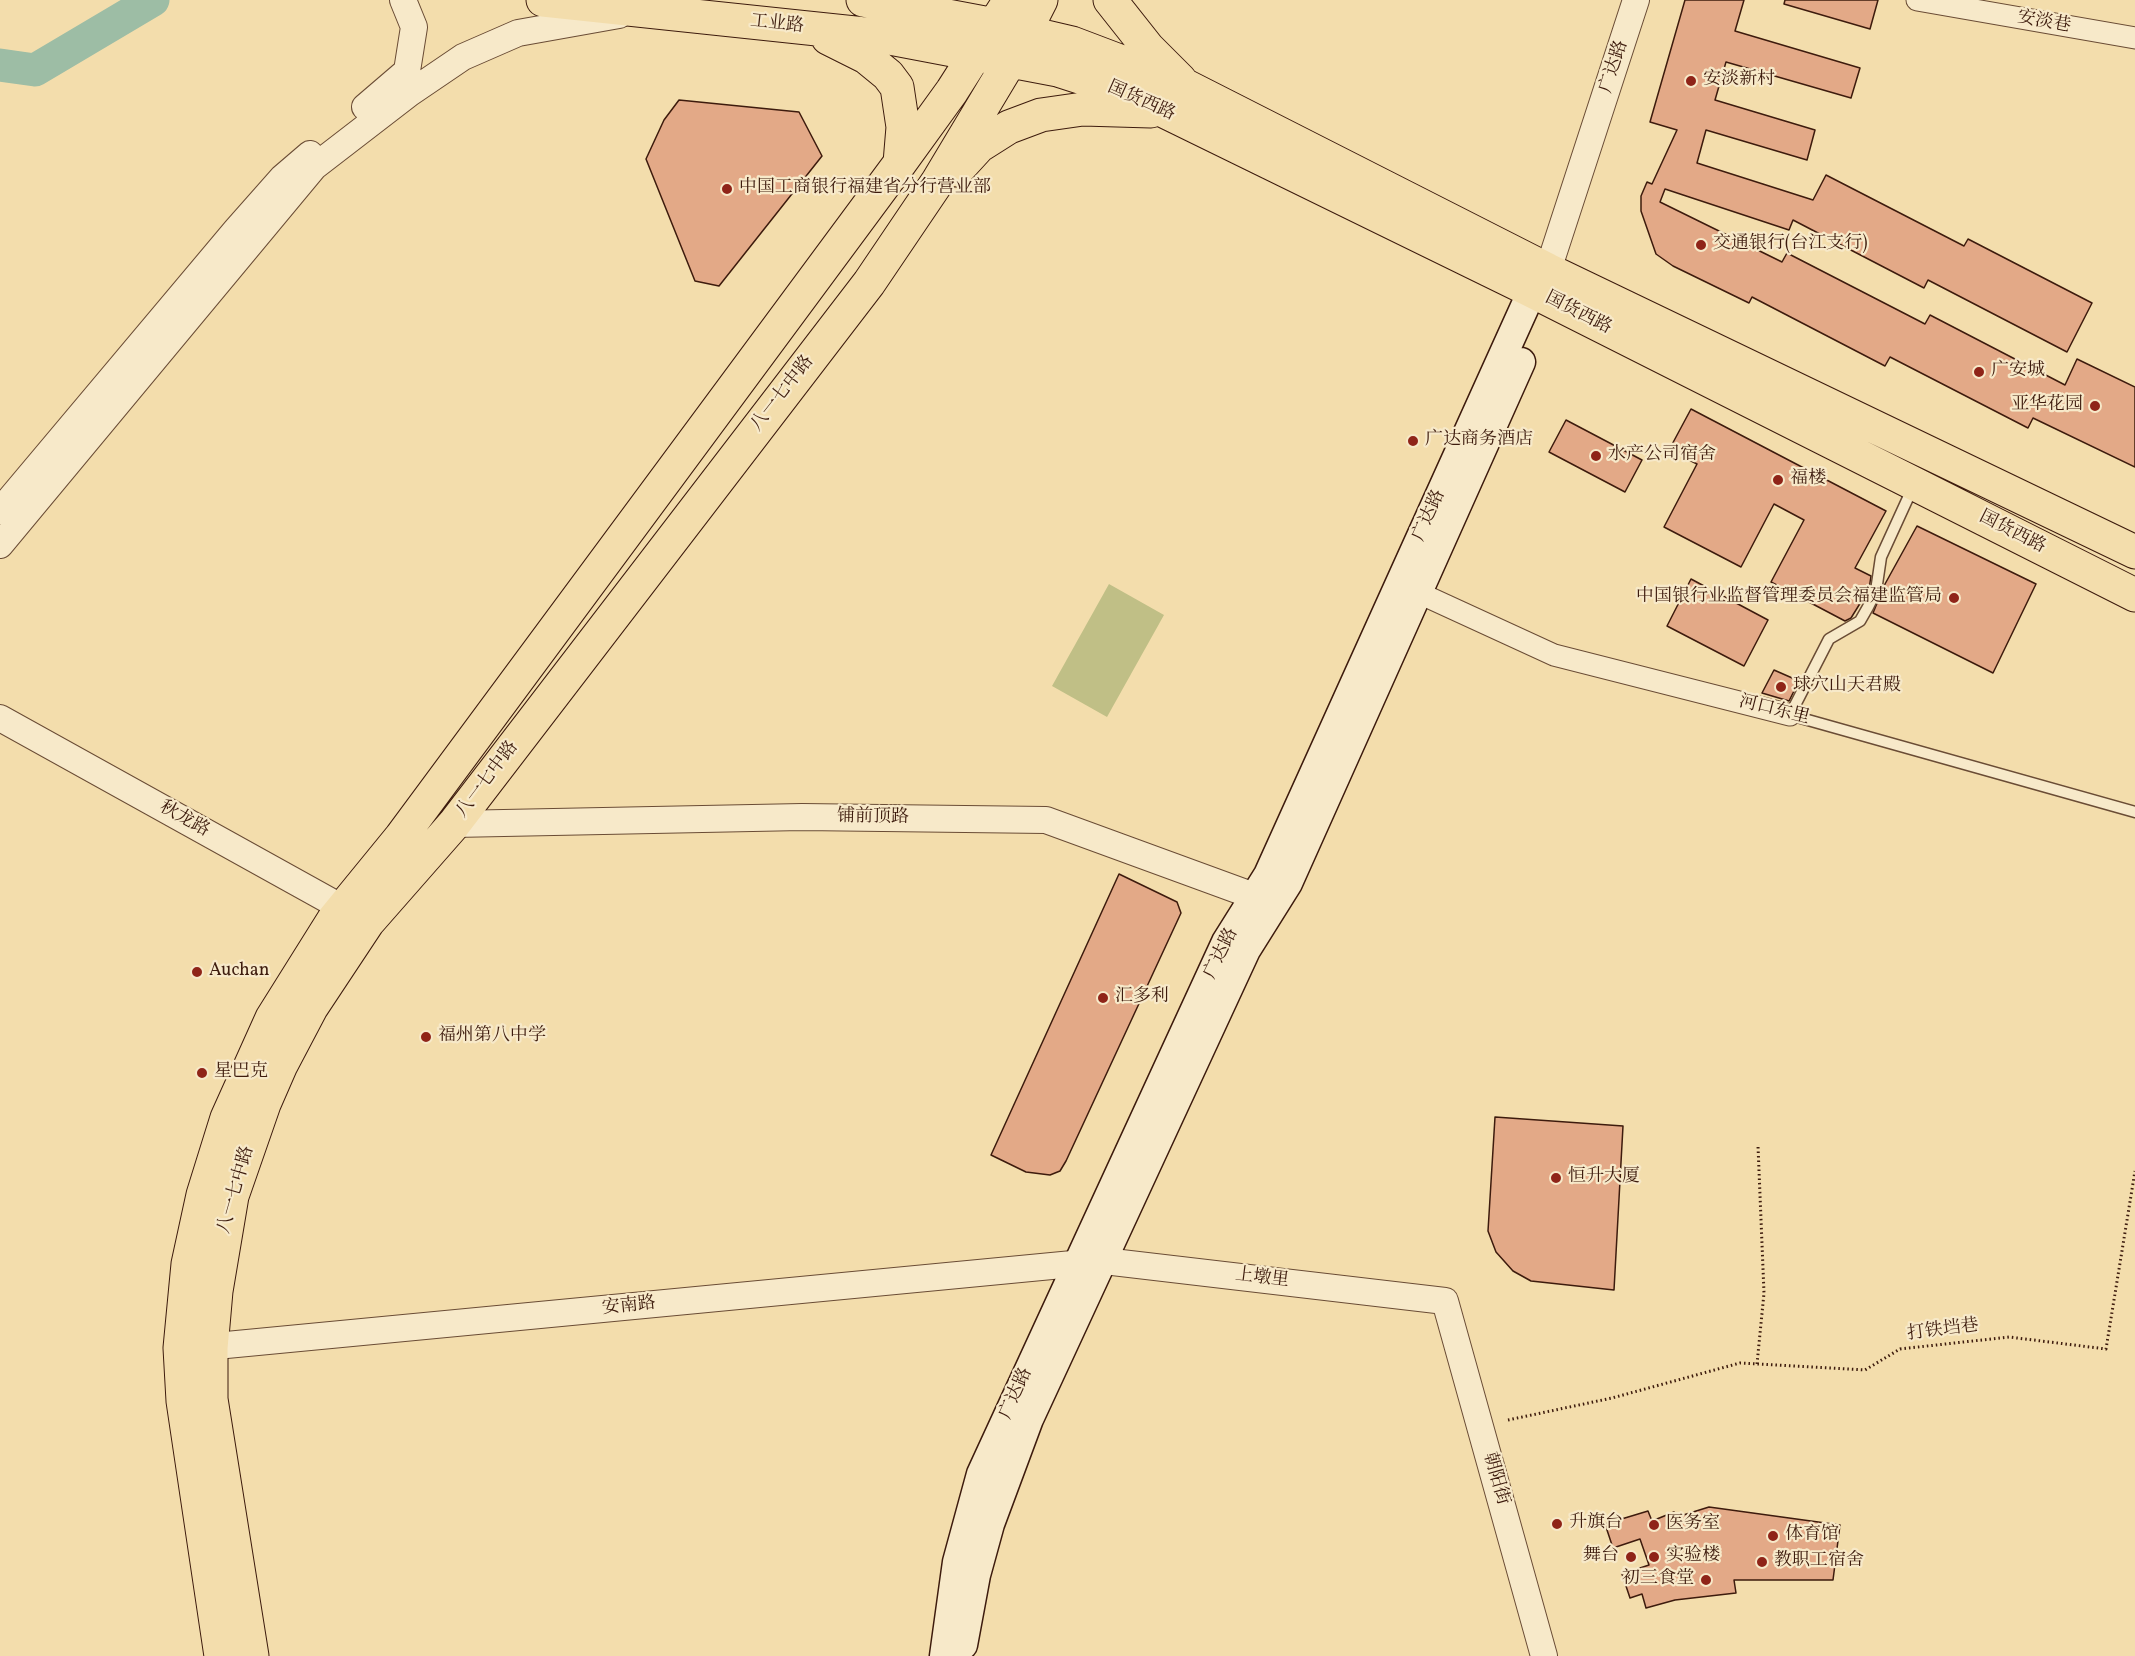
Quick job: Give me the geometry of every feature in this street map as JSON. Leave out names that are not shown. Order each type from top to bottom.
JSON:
[{"type":"main road","name":"工业路","points":[[543,0],[874,35],[1010,61]]},
{"type":"main road","points":[[863,0],[1002,12],[1026,33]]},
{"type":"main road","name":"八一七中路","points":[[252,1656],[211,1399],[195,1348],[185,1287],[196,1225],[227,1118],[272,1018],[351,922],[454,824],[869,283],[938,181],[1026,33],[1041,0]]},
{"type":"main road","points":[[1110,0],[1148,48],[1188,87]]},
{"type":"main road","name":"八一七中路","points":[[351,922],[401,837],[900,164],[976,54],[1002,12]]},
{"type":"main road","points":[[807,28],[866,57],[888,75],[897,87],[903,127],[900,164]]},
{"type":"main road","name":"国货西路","points":[[1026,33],[1072,44],[1188,87],[1543,287],[1915,484],[2135,595]]},
{"type":"main road","name":"国货西路","points":[[1010,61],[1058,70],[1123,91],[1543,287],[2135,552]]},
{"type":"main road","points":[[938,181],[959,168],[979,146],[1009,127],[1041,115],[1083,110],[1165,111]]},
{"type":"main road","name":"广达路","points":[[961,1656],[976,1575],[999,1494],[1091,1261],[1226,942],[1266,900],[1419,593],[1543,287]]},
{"type":"main road","name":"广达路","points":[[1266,900],[1543,287]]},
{"type":"main road","name":"广达路","points":[[944,1656],[957,1562],[981,1474],[1091,1261]]},
{"type":"main road","name":"八一七中路","points":[[195,1348],[183,1401],[221,1656]]},
{"type":"street","points":[[0,511],[282,178],[407,71],[414,27],[403,0]]},
{"type":"street","name":"广达路","points":[[1543,287],[1636,0]]},
{"type":"street","name":"安淡巷","points":[[1917,0],[2135,38]]},
{"type":"street","points":[[0,545],[314,166],[410,93],[463,57],[518,33],[642,11]]},
{"type":"street","name":"河口东里","points":[[1419,593],[1554,655],[1790,715]]},
{"type":"street","name":"秋龙路","points":[[0,718],[351,922]]},
{"type":"street","name":"秋龙路","points":[[0,732],[351,922]]},
{"type":"street","name":"铺前顶路","points":[[454,824],[802,817],[1046,820],[1266,900]]},
{"type":"street","name":"上墩里","points":[[1091,1261],[1445,1301]]},
{"type":"street","name":"安南路","points":[[195,1348],[1091,1261]]},
{"type":"street","name":"朝阳街","points":[[1445,1301],[1544,1656]]},
{"type":"lane","points":[[1790,715],[1828,639],[1860,621],[1868,607],[1876,591],[1881,557],[1915,484]]},
{"type":"lane","name":"河口东里","points":[[1790,715],[2135,812]]},
{"type":"path","points":[[1757,1364],[1764,1293],[1758,1146]]},
{"type":"path","name":"打铁垱巷","points":[[1508,1420],[1612,1398],[1740,1362],[1865,1370],[1900,1349],[2009,1337],[2106,1349],[2135,1171]]},
{"type":"path","points":[[2130,1195],[2135,1197]]},
{"type":"shaded area","points":[[1109,584],[1164,615],[1107,717],[1052,686]]},
{"type":"building","points":[[1685,0],[1744,0],[1735,31],[1860,68],[1851,98],[1726,62],[1715,100],[1815,130],[1807,160],[1706,130],[1697,163],[1813,200],[1826,175],[1964,246],[1968,239],[2092,303],[2067,352],[1928,280],[1924,288],[1793,220],[1789,230],[1665,189],[1660,202],[1782,262],[1787,253],[1925,324],[1930,315],[2065,385],[2077,359],[2135,387],[2135,467],[2033,418],[2028,428],[1890,357],[1885,366],[1752,297],[1749,303],[1673,266],[1656,254],[1641,211],[1641,196],[1647,182],[1652,184],[1677,130],[1650,122]]},
{"type":"building","points":[[1785,0],[1878,0],[1870,29],[1784,4]]},
{"type":"building","name":"中国工商银行福建省分行营业部","points":[[679,100],[799,112],[822,156],[719,286],[695,281],[646,159],[664,120]]},
{"type":"building","points":[[1691,409],[1886,511],[1855,568],[1871,576],[1869,589],[1851,618],[1845,621],[1771,582],[1804,520],[1774,504],[1741,567],[1664,527],[1697,464],[1669,450]]},
{"type":"building","name":"水产公司宿舍","points":[[1566,420],[1642,460],[1625,492],[1549,452]]},
{"type":"building","name":"中国银行业监督管理委员会福建监管局","points":[[1917,526],[2036,584],[1993,673],[1873,613],[1885,584]]},
{"type":"building","points":[[1691,579],[1768,620],[1744,666],[1667,626]]},
{"type":"building","name":"球穴山天君殿","points":[[1774,670],[1799,681],[1789,701],[1762,693]]},
{"type":"building","name":"汇多利","points":[[1119,874],[1177,902],[1181,913],[1066,1161],[1060,1171],[1050,1175],[1026,1172],[991,1155]]},
{"type":"building","name":"恒升大厦","points":[[1495,1117],[1623,1126],[1614,1290],[1531,1281],[1513,1271],[1496,1252],[1488,1231]]},
{"type":"building","points":[[1709,1507],[1840,1525],[1833,1580],[1734,1580],[1736,1593],[1675,1600],[1646,1608],[1642,1594],[1630,1598],[1622,1574],[1649,1565],[1640,1539],[1613,1548],[1605,1524],[1648,1511],[1652,1521],[1674,1512],[1677,1517]]},
{"type":"waterway","points":[[0,65],[35,70],[153,0]]},
{"type":"place","name":"安淡新村","points":[[1691,81]]},
{"type":"place","name":"中国工商银行福建省分行营业部","points":[[727,189]]},
{"type":"place","name":"交通银行(台江支行)","points":[[1701,245]]},
{"type":"place","name":"广安城","points":[[1979,372]]},
{"type":"place","name":"亚华花园","points":[[2095,406]]},
{"type":"place","name":"广达商务酒店","points":[[1413,441]]},
{"type":"place","name":"水产公司宿舍","points":[[1596,456]]},
{"type":"place","name":"福楼","points":[[1778,480]]},
{"type":"place","name":"中国银行业监督管理委员会福建监管局","points":[[1954,598]]},
{"type":"place","name":"球穴山天君殿","points":[[1781,687]]},
{"type":"place","name":"Auchan","points":[[197,972]]},
{"type":"place","name":"汇多利","points":[[1103,998]]},
{"type":"place","name":"福州第八中学","points":[[426,1037]]},
{"type":"place","name":"星巴克","points":[[202,1073]]},
{"type":"place","name":"恒升大厦","points":[[1556,1178]]},
{"type":"place","name":"升旗台","points":[[1557,1524]]},
{"type":"place","name":"医务室","points":[[1654,1525]]},
{"type":"place","name":"体育馆","points":[[1773,1536]]},
{"type":"place","name":"舞台","points":[[1631,1557]]},
{"type":"place","name":"实验楼","points":[[1654,1557]]},
{"type":"place","name":"教职工宿舍","points":[[1762,1562]]},
{"type":"place","name":"初三食堂","points":[[1706,1580]]}]
